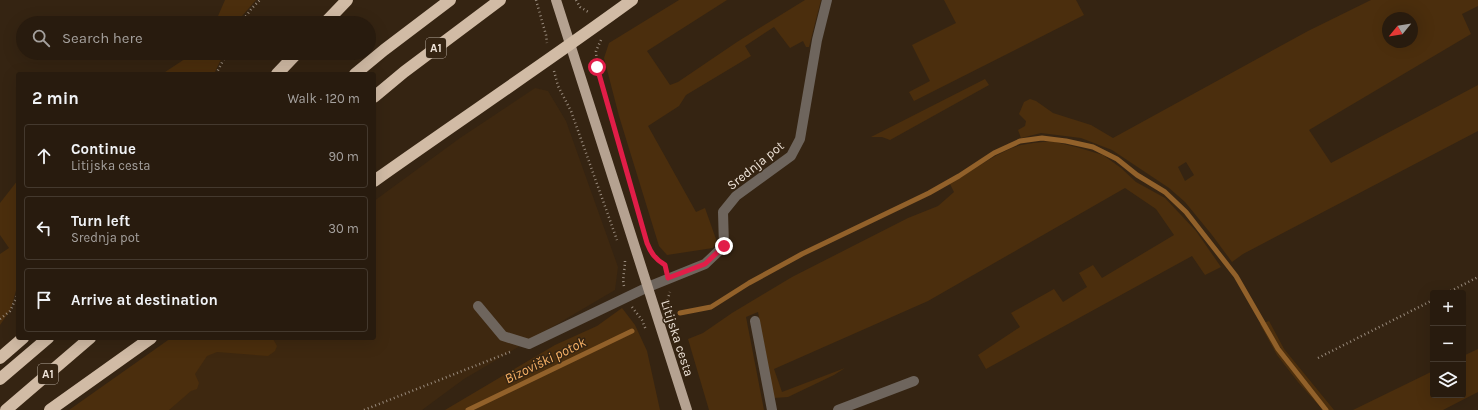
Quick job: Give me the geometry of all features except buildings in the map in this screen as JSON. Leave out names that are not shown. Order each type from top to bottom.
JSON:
[{"type":"highway","points":[[332,16],[347,0]]},
{"type":"highway","name":"A1","points":[[376,57],[450,0]]},
{"type":"highway","name":"A1","points":[[376,96],[404,72],[500,0]]},
{"type":"highway","points":[[376,180],[468,114],[570,46],[632,0]]},
{"type":"highway","points":[[279,72],[290,60]]},
{"type":"highway","name":"A1","points":[[358,72],[372,60]]},
{"type":"highway","points":[[0,358],[21,340]]},
{"type":"highway","name":"A1","points":[[0,379],[46,340]]},
{"type":"highway","name":"A1","points":[[6,410],[88,340]]},
{"type":"highway","points":[[50,410],[148,340]]},
{"type":"main road","name":"Litijska cesta","points":[[556,3],[687,410]]},
{"type":"street","name":"Srednja pot","points":[[529,344],[628,296],[668,278],[705,264],[724,246],[723,212],[736,196],[791,156],[800,139],[817,40],[827,0]]},
{"type":"street","points":[[478,306],[503,336],[529,344]]},
{"type":"street","points":[[755,321],[772,410]]},
{"type":"street","points":[[838,410],[914,381]]},
{"type":"path","points":[[247,16],[260,0]]},
{"type":"path","points":[[536,0],[547,40],[547,47]]},
{"type":"path","points":[[576,0],[580,7],[592,15]]},
{"type":"path","points":[[600,36],[596,51],[597,67],[636,204]]},
{"type":"path","points":[[217,72],[223,60]]},
{"type":"path","points":[[558,82],[559,88],[571,111],[618,240]]},
{"type":"path","name":"Litijska cesta","points":[[649,248],[651,253],[665,265],[671,289],[668,298],[668,309]]},
{"type":"path","name":"Litijska cesta","points":[[623,255],[625,262],[623,283],[633,310],[642,320],[649,336]]},
{"type":"path","points":[[1453,290],[1478,277]]},
{"type":"path","points":[[0,319],[10,311],[16,298]]},
{"type":"path","points":[[1318,358],[1430,302]]},
{"type":"path","points":[[364,410],[529,344]]},
{"type":"shaded area","points":[[225,0],[256,0],[242,16],[218,16]]},
{"type":"shaded area","points":[[679,0],[727,0],[647,51],[670,85],[678,82],[737,42],[805,0],[821,0],[809,47],[806,47],[803,41],[790,48],[774,27],[745,46],[751,56],[686,95],[679,106],[648,126],[696,212],[705,208],[717,242],[713,248],[667,255],[659,246],[619,116],[604,58],[609,43]]},
{"type":"shaded area","points":[[944,0],[1076,0],[1084,15],[914,101],[909,92],[930,81],[912,45],[956,23]]},
{"type":"shaded area","points":[[1371,0],[1478,0],[1478,6],[1462,14],[1471,34],[1309,130],[1331,163],[1478,85],[1478,131],[1243,254],[1232,262],[1185,202],[1169,188],[1112,150],[1081,138],[1041,133],[1021,138],[1018,130],[1025,126],[1026,121],[1019,114],[1024,102],[1030,99],[1036,101],[1053,113],[1091,125],[1113,138],[1308,31]],"holes":[[[1186,162],[1194,175],[1185,181],[1178,167]]]},
{"type":"shaded area","points":[[183,60],[221,60],[215,72],[165,72]]},
{"type":"shaded area","points":[[985,79],[989,85],[890,140],[882,137],[871,137]]},
{"type":"shaded area","points":[[535,88],[548,91],[566,121],[618,267],[615,290],[464,379],[422,410],[149,410],[207,340],[376,340],[376,200],[460,138]]},
{"type":"shaded area","points":[[1051,141],[1103,155],[1121,168],[1136,182],[1165,198],[1196,231],[1221,267],[1205,275],[1192,256],[986,369],[978,355],[1020,327],[1011,313],[1054,289],[1063,302],[1087,287],[1079,273],[1093,265],[1102,278],[1174,235],[1156,209],[1125,188],[928,301],[774,369],[782,392],[845,368],[834,375],[788,397],[774,398],[758,312],[746,317],[764,410],[709,410],[688,339],[703,333],[732,313],[792,277],[908,218],[938,206],[954,192],[950,184],[996,156],[1021,145]]},
{"type":"shaded area","points":[[16,183],[16,290],[11,309],[0,325],[0,254],[9,248],[0,235],[0,203]]},
{"type":"shaded area","points":[[622,308],[635,325],[647,351],[660,410],[445,410],[555,345],[597,326]]},
{"type":"shaded area","points":[[1269,321],[1284,349],[1334,410],[1323,410],[1298,382],[1277,355],[1260,324]]},
{"type":"shaded area","points":[[168,340],[274,340],[277,346],[275,351],[268,356],[217,352],[207,356],[195,374],[199,383],[197,389],[191,391],[169,410],[69,410]]},
{"type":"shaded area","points":[[1478,349],[1478,392],[1443,410],[1353,410],[1430,372],[1430,398],[1466,398],[1466,355]]},
{"type":"waterway","points":[[680,313],[711,307],[749,283],[802,254],[929,193],[959,176],[994,153],[1020,141],[1042,138],[1066,141],[1093,147],[1117,159],[1137,175],[1165,192],[1186,212],[1236,276],[1278,349],[1326,410]]},
{"type":"waterway","name":"Bizoviški potok","points":[[468,410],[632,331]]},
{"type":"route","points":[[597,67],[647,243],[651,253],[665,265],[668,278],[705,264],[724,246]]}]
